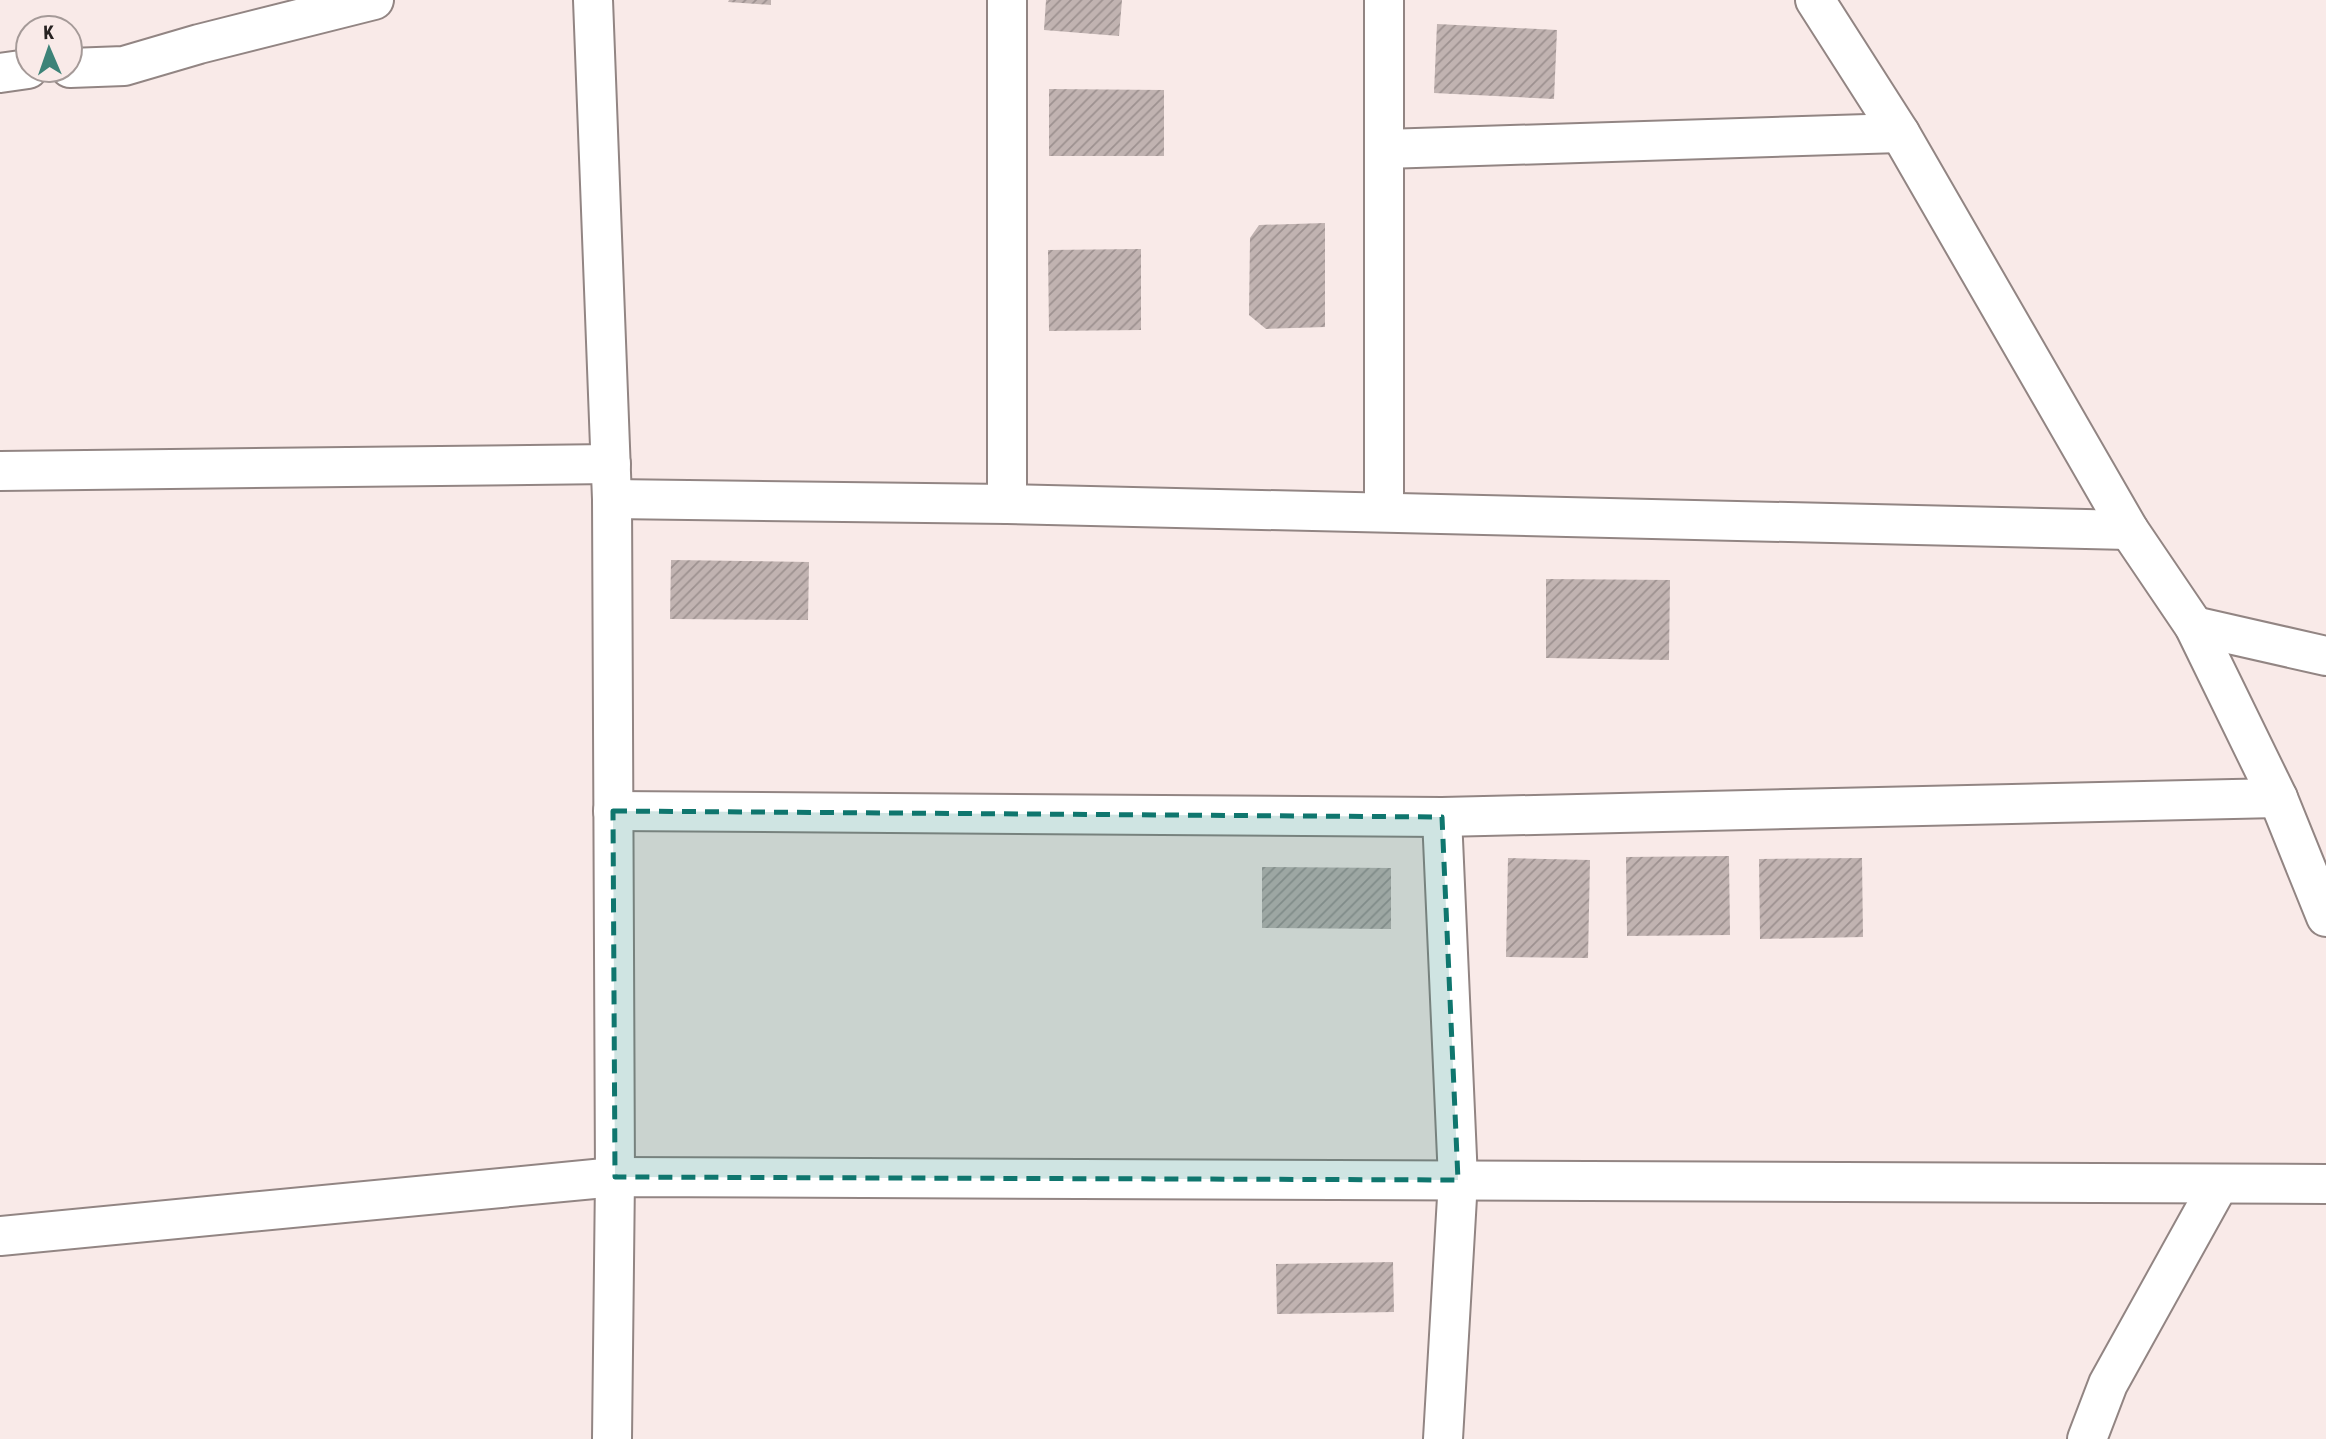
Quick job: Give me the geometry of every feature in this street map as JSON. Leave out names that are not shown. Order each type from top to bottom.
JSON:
[{"type":"street","points":[[593,0],[611,482],[615,1177],[612,1439]]},
{"type":"street","points":[[1007,0],[1007,504]]},
{"type":"street","points":[[1384,0],[1384,512]]},
{"type":"street","points":[[1815,0],[1900,133],[2129,530],[2194,626],[2278,797],[2326,917]]},
{"type":"street","points":[[84,67],[124,66],[199,44],[370,1]]},
{"type":"street","points":[[1384,149],[1900,133]]},
{"type":"street","points":[[0,471],[611,482],[1007,504],[2129,530]]},
{"type":"street","points":[[2194,626],[2326,656]]},
{"type":"street","points":[[613,811],[1442,817],[2278,797]]},
{"type":"street","points":[[1442,817],[1458,1180],[1443,1439]]},
{"type":"street","points":[[0,1236],[615,1177],[2326,1184]]},
{"type":"street","points":[[2087,1439],[2108,1384],[2219,1184]]},
{"type":"highlighted area","points":[[613,811],[1442,817],[1458,1180],[615,1177]]},
{"type":"building","points":[[771,0],[771,5],[728,2]]},
{"type":"building","points":[[1046,0],[1122,0],[1119,36],[1044,30]]},
{"type":"building","points":[[1437,24],[1557,30],[1554,99],[1434,93]]},
{"type":"building","points":[[1049,89],[1164,90],[1164,156],[1049,156]]},
{"type":"building","points":[[1325,223],[1325,327],[1266,329],[1249,315],[1250,238],[1259,225]]},
{"type":"building","points":[[1141,249],[1141,330],[1049,331],[1048,250]]},
{"type":"building","points":[[671,560],[809,562],[808,620],[670,619]]},
{"type":"building","points":[[1546,579],[1670,580],[1669,660],[1546,658]]},
{"type":"building","points":[[1729,856],[1730,935],[1627,936],[1626,857]]},
{"type":"building","points":[[1508,858],[1590,860],[1588,958],[1506,957]]},
{"type":"building","points":[[1862,858],[1863,937],[1760,939],[1759,859]]},
{"type":"building","points":[[1262,867],[1391,868],[1391,929],[1262,928]]},
{"type":"building","points":[[1393,1262],[1394,1312],[1277,1314],[1276,1264]]}]
